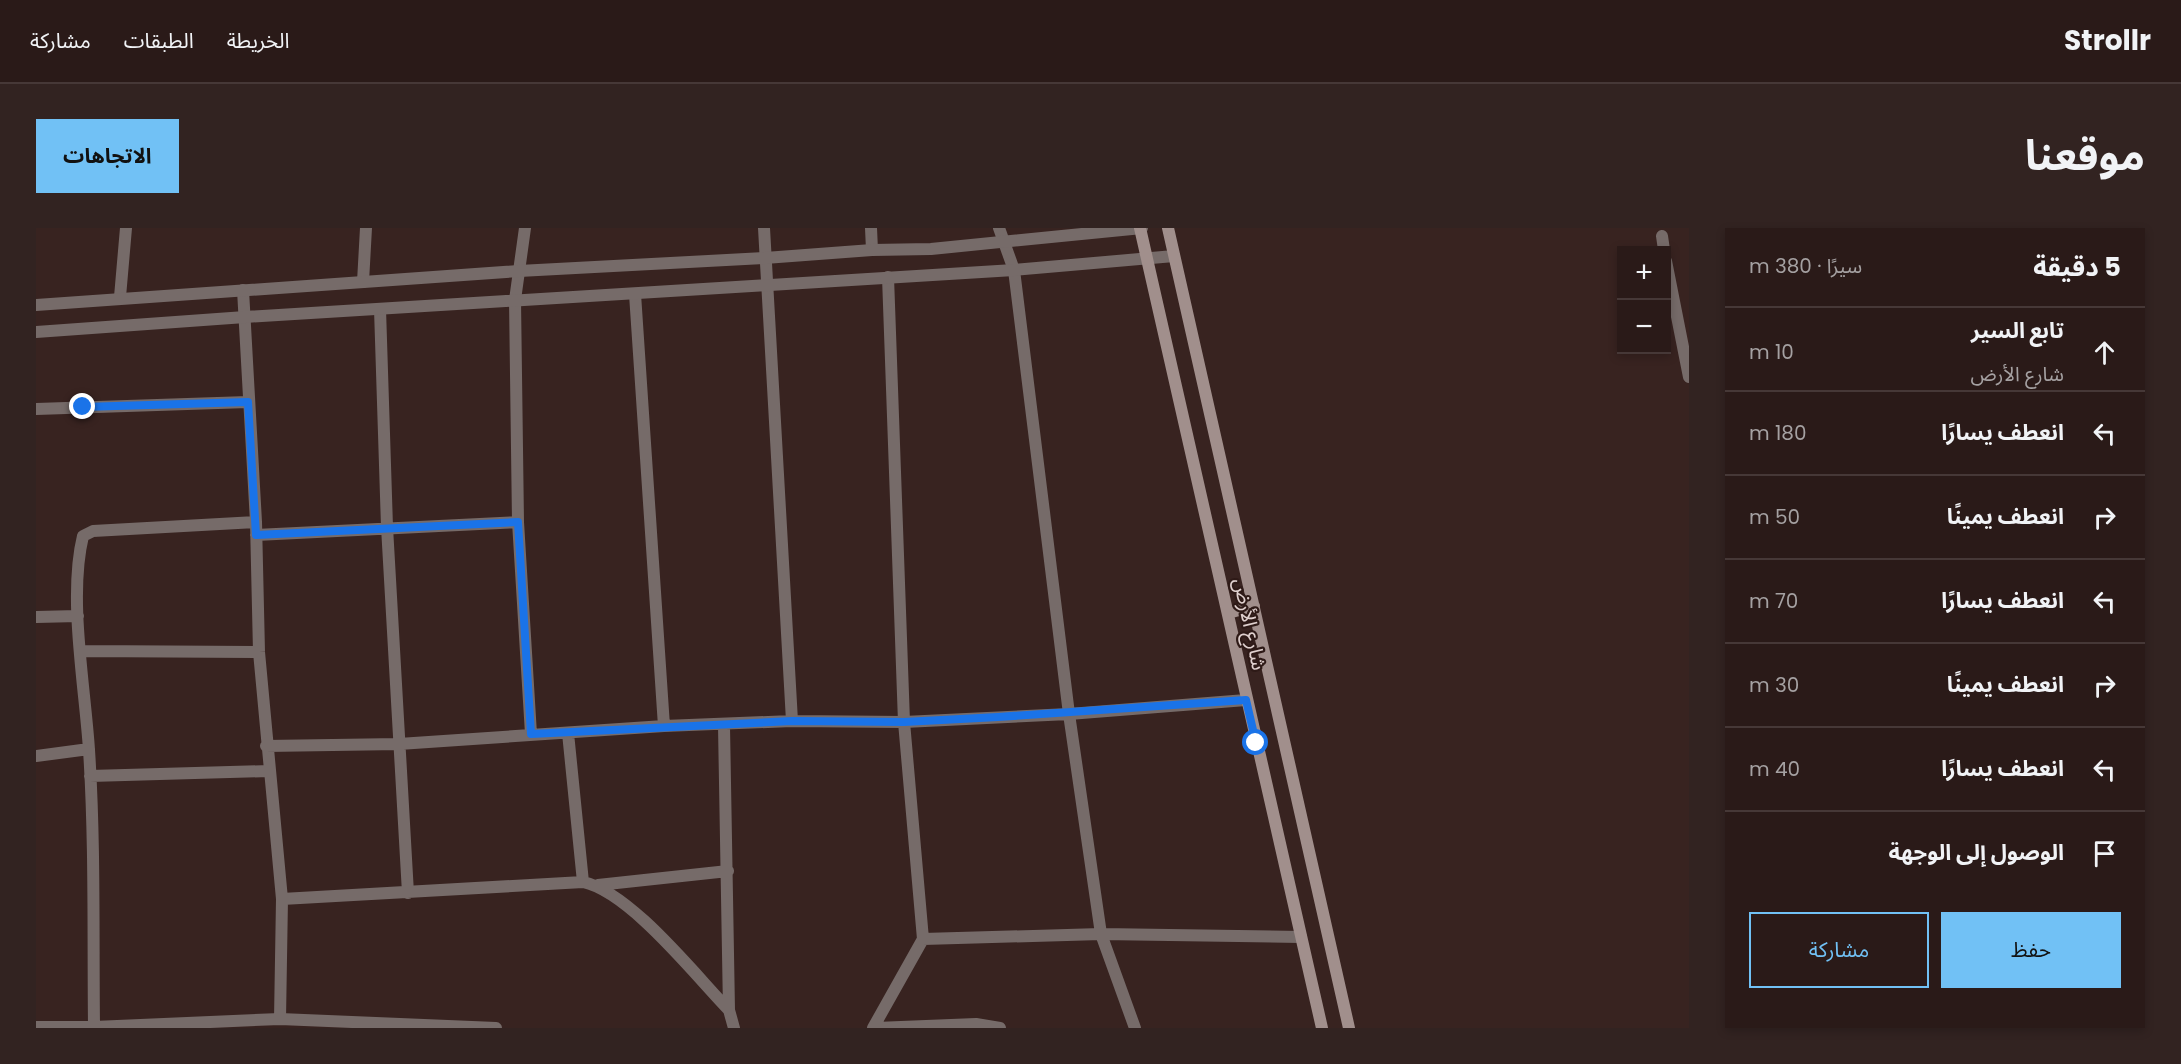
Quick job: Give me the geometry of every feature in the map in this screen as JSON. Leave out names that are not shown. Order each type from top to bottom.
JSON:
[{"type":"main road","name":"شارع الأرض","points":[[1141,228],[1322,1028]]},
{"type":"main road","name":"شارع الأرض","points":[[1168,228],[1349,1028]]},
{"type":"main road","points":[[1228,613],[1254,606]]},
{"type":"street","points":[[120,297],[126,228]]},
{"type":"street","points":[[363,282],[366,228]]},
{"type":"street","points":[[525,228],[515,300],[518,522],[531,734]]},
{"type":"street","points":[[764,228],[792,721]]},
{"type":"street","points":[[871,228],[872,250]]},
{"type":"street","points":[[999,228],[1002,243],[1014,270],[1069,714],[1101,934],[1135,1028]]},
{"type":"street","points":[[36,305],[120,297],[519,270],[765,258],[872,250],[931,249],[1141,228]]},
{"type":"street","points":[[1662,236],[1663,246]]},
{"type":"street","points":[[36,332],[1014,270],[1174,256]]},
{"type":"street","points":[[875,1028],[923,939],[904,722],[888,277]]},
{"type":"street","points":[[1671,286],[1689,377]]},
{"type":"street","points":[[243,290],[256,528],[259,652],[282,899],[280,1019]]},
{"type":"street","points":[[635,294],[664,726]]},
{"type":"street","points":[[380,309],[387,527],[408,893]]},
{"type":"street","points":[[36,409],[248,402]]},
{"type":"street","points":[[94,1028],[89,749],[78,616],[80,549],[87,532],[387,527],[518,522]]},
{"type":"street","points":[[36,617],[78,616]]},
{"type":"street","points":[[81,651],[259,652]]},
{"type":"street","points":[[266,746],[399,744],[664,726],[724,726],[792,721],[904,722],[1069,714],[1246,700]]},
{"type":"street","points":[[724,726],[729,1010],[734,1028]]},
{"type":"street","points":[[568,733],[583,882]]},
{"type":"street","points":[[36,756],[89,749]]},
{"type":"street","points":[[90,777],[269,771]]},
{"type":"street","points":[[282,899],[583,882],[598,885],[728,871]]},
{"type":"street","points":[[598,885],[639,917],[729,1010]]},
{"type":"street","points":[[923,939],[1101,934],[1301,937]]},
{"type":"street","points":[[36,1027],[127,1027],[280,1019],[496,1028]]},
{"type":"street","points":[[875,1028],[976,1024],[1000,1028]]},
{"type":"route","points":[[83,407],[248,402],[256,535],[518,522],[531,734],[792,721],[904,722],[1069,714],[1246,700],[1256,743]]}]
